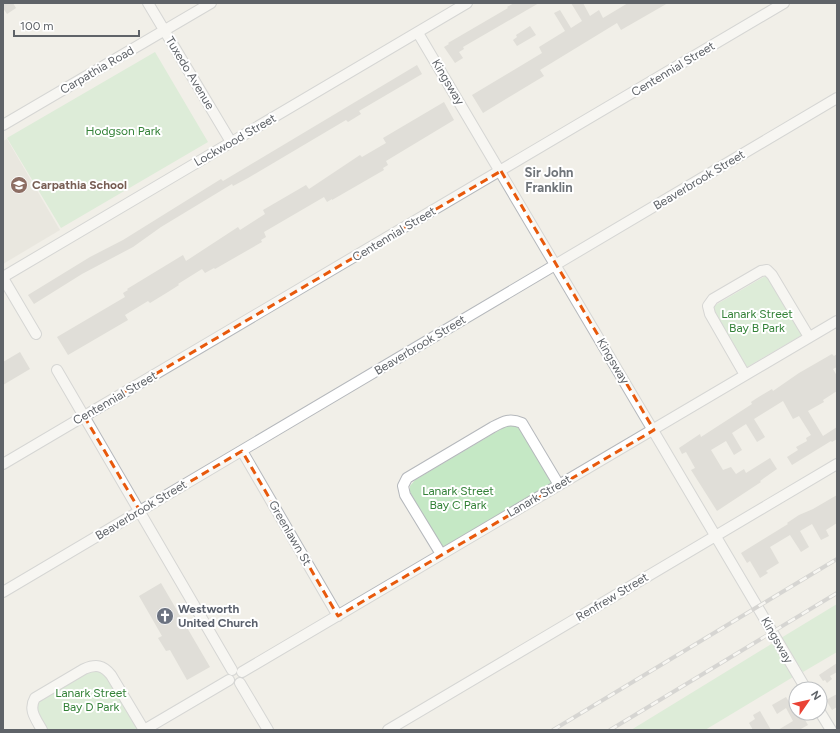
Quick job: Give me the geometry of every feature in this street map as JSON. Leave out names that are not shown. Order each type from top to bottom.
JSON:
[{"type":"street","name":"Tuxedo Avenue","points":[[148,3],[231,142]]},
{"type":"street","name":"Carpathia Road","points":[[3,125],[211,3]]},
{"type":"street","name":"Lockwood Street","points":[[3,277],[468,3]]},
{"type":"street","name":"Centennial Street","points":[[3,464],[784,3]]},
{"type":"street","name":"Kingsway","points":[[418,33],[501,170],[801,681]]},
{"type":"street","name":"Beaverbrook Street","points":[[3,592],[837,98]]},
{"type":"street","points":[[745,375],[710,314],[708,306],[713,299],[761,271],[767,270],[772,275],[809,337]]},
{"type":"street","points":[[3,277],[36,334]]},
{"type":"street","name":"Lanark Street","points":[[238,675],[837,321]]},
{"type":"street","points":[[57,370],[238,675],[268,730]]},
{"type":"street","points":[[441,554],[405,495],[403,486],[407,478],[486,430],[505,420],[514,419],[522,423],[559,485]]},
{"type":"street","name":"Greenlawn St","points":[[242,451],[338,616]]},
{"type":"street","name":"Renfrew Street","points":[[388,730],[837,464]]},
{"type":"street","points":[[42,730],[32,712],[32,704],[35,698],[84,669],[92,666],[99,665],[106,669],[111,675],[144,730],[229,680],[229,673],[238,675]]},
{"type":"street","points":[[826,721],[831,730]]},
{"type":"highlighted area","points":[[501,171],[654,430],[338,616],[242,451],[140,511],[84,416]]},
{"type":"shaded area","name":"Carpathia School","points":[[7,139],[60,230],[3,264],[3,141]]},
{"type":"green space","name":"Hodgson Park","points":[[155,52],[208,142],[61,228],[7,138]]},
{"type":"green space","name":"Lanark Street Bay B Park","points":[[767,275],[802,335],[747,367],[712,307]]},
{"type":"green space","name":"Lanark Street Bay C Park","points":[[508,425],[518,427],[554,482],[443,549],[410,492],[410,486],[415,480]]},
{"type":"green space","points":[[837,604],[837,652],[803,672],[781,638]]},
{"type":"green space","points":[[773,643],[793,677],[705,730],[631,730]]},
{"type":"green space","name":"Lanark Street Bay D Park","points":[[99,665],[144,730],[42,730],[35,718],[35,698]]},
{"type":"building","points":[[3,3],[13,3],[16,8],[7,14],[3,8]]},
{"type":"building","points":[[514,3],[539,3],[463,47],[464,49],[459,52],[463,58],[455,63],[444,47],[449,44],[448,43]]},
{"type":"building","points":[[571,3],[583,3],[590,16],[599,10],[603,18],[628,3],[668,3],[621,30],[617,23],[540,70],[544,76],[483,113],[472,95],[542,53],[539,47],[565,31],[554,13],[560,10],[571,28],[582,21]]},
{"type":"building","points":[[530,26],[536,35],[517,46],[513,40],[517,37],[516,35]]},
{"type":"building","points":[[417,65],[422,74],[359,111],[361,114],[348,122],[346,120],[248,178],[233,186],[232,184],[161,227],[133,247],[82,274],[34,304],[28,295],[90,257],[123,240],[221,179],[223,181]]},
{"type":"building","points":[[444,102],[454,120],[386,161],[388,165],[383,168],[384,170],[332,200],[327,202],[324,197],[264,232],[266,237],[261,240],[262,242],[215,269],[214,268],[205,273],[202,269],[150,303],[148,301],[125,315],[128,320],[68,355],[57,337],[125,297],[123,293],[128,290],[127,289],[183,255],[186,261],[238,227],[240,230],[265,214],[263,210],[306,185],[309,189],[360,155],[362,157],[386,143],[383,138]]},
{"type":"building","points":[[20,352],[30,369],[3,385],[3,362]]},
{"type":"building","points":[[832,354],[834,356],[837,354],[837,367],[833,369],[837,376],[837,391],[823,400],[824,402],[808,411],[823,436],[837,427],[837,439],[832,442],[831,441],[792,465],[787,457],[798,450],[796,447],[807,441],[806,438],[811,435],[799,416],[793,419],[783,401],[754,419],[765,437],[757,442],[746,424],[732,433],[742,450],[734,455],[726,441],[711,450],[723,470],[731,467],[736,474],[744,469],[746,473],[770,458],[777,469],[760,481],[761,482],[717,511],[691,470],[695,468],[686,452],[682,454],[679,448],[700,434],[701,437],[752,404],[751,402],[757,398],[772,389],[773,391],[799,373]]},
{"type":"building","points":[[837,495],[837,523],[826,530],[829,536],[821,540],[812,524],[800,531],[809,547],[801,552],[790,535],[770,547],[779,563],[766,571],[768,573],[760,578],[750,561],[747,563],[741,553],[788,524],[787,523],[799,515],[813,509]]},
{"type":"building","name":"Westworth United Church","points":[[161,583],[210,667],[187,680],[170,650],[166,651],[158,638],[162,636],[139,596]]},
{"type":"building","points":[[837,663],[837,672],[830,676],[832,679],[828,682],[825,680],[823,681],[819,675]]},
{"type":"building","points":[[837,694],[837,707],[832,710],[828,703],[828,699]]},
{"type":"building","points":[[786,697],[788,700],[788,712],[786,708],[777,714],[772,705]]},
{"type":"building","points":[[760,711],[771,730],[753,730],[749,723],[755,719],[753,715]]},
{"type":"building","points":[[793,721],[806,721],[808,725],[799,730],[778,730]]},
{"type":"railway","points":[[553,730],[837,559]]},
{"type":"railway","points":[[610,730],[837,593]]},
{"type":"place","name":"Carpathia School","points":[[19,185]]},
{"type":"place","name":"Westworth United Church","points":[[165,616]]},
{"type":"district","name":"Sir John Franklin","points":[[549,180]]}]
